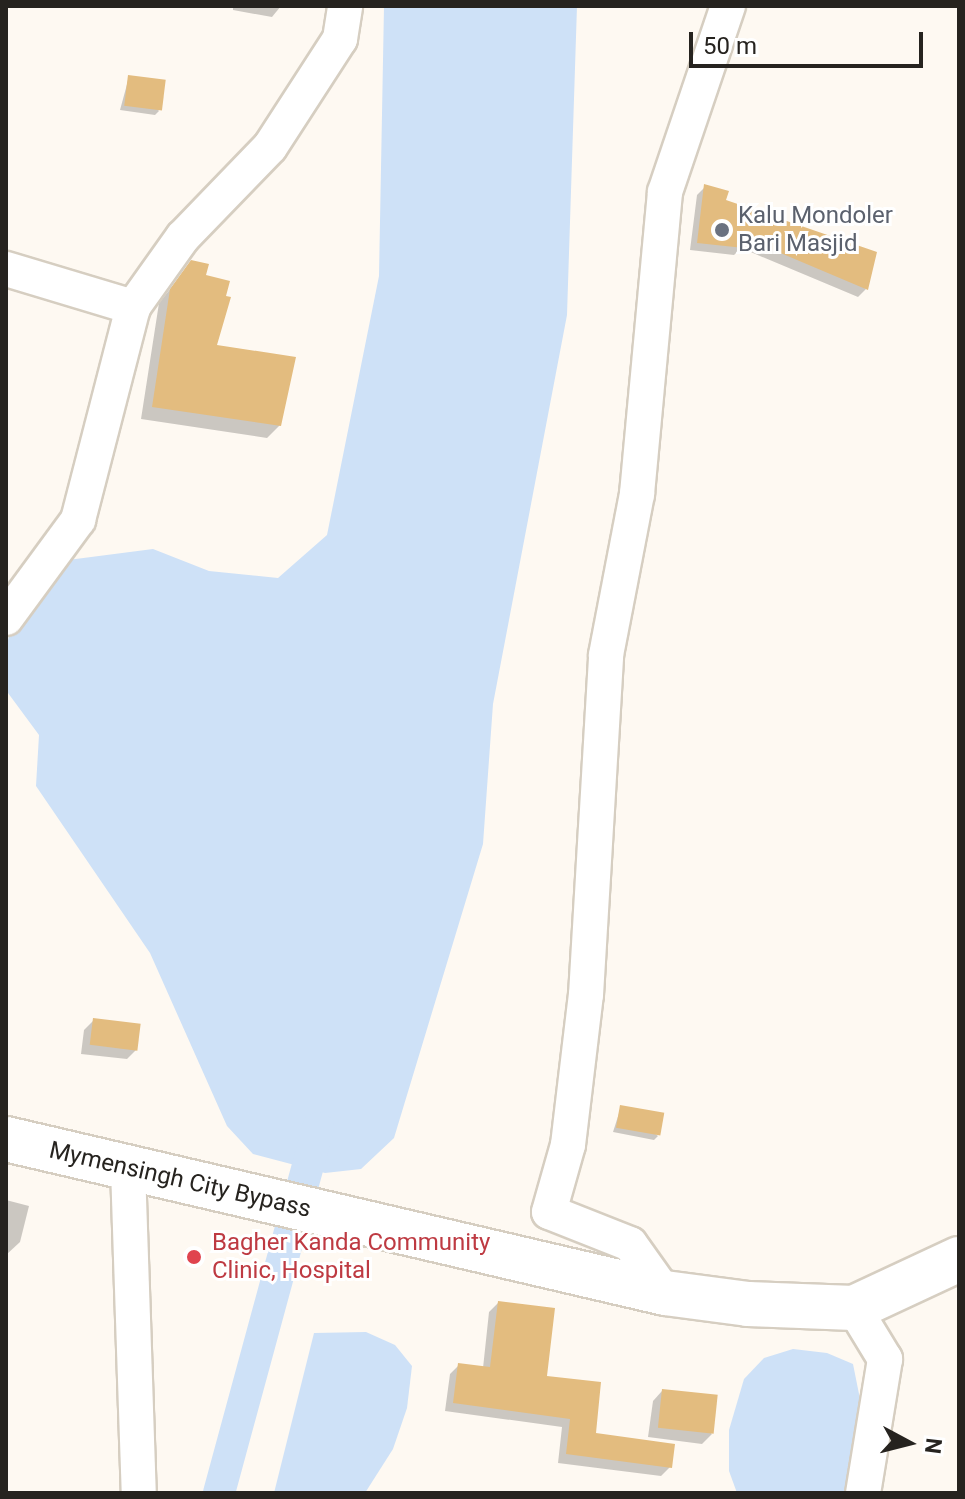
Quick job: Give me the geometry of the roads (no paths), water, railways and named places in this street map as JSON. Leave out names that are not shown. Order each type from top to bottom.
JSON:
[{"type":"highway","name":"Mymensingh City Bypass","points":[[6,1139],[502,1257],[665,1293],[748,1304],[854,1308],[959,1259]]},
{"type":"street","points":[[6,618],[78,520],[133,307],[183,237],[270,147],[340,39],[345,6]]},
{"type":"street","points":[[665,1293],[630,1244],[549,1212],[568,1145],[586,995],[606,655],[637,494],[665,192],[728,6]]},
{"type":"street","points":[[6,269],[133,307]]},
{"type":"street","points":[[128,1168],[139,1493]]},
{"type":"street","points":[[854,1308],[885,1359],[863,1493]]},
{"type":"water","points":[[384,6],[577,6],[567,315],[493,704],[483,844],[394,1138],[361,1169],[325,1173],[253,1154],[227,1126],[150,953],[36,786],[39,735],[8,693],[6,649],[9,636],[68,560],[153,549],[209,571],[278,578],[327,535],[379,276]]},
{"type":"water","points":[[366,1332],[395,1345],[412,1366],[407,1408],[393,1449],[365,1493],[274,1493],[314,1333]]},
{"type":"water","points":[[793,1349],[827,1353],[853,1364],[860,1399],[858,1451],[845,1493],[737,1493],[729,1471],[729,1430],[744,1379],[764,1358]]},
{"type":"waterway","points":[[219,1493],[318,1128]]},
{"type":"place","name":"Kalu Mondoler Bari Masjid","points":[[722,230]]},
{"type":"place","name":"Bagher Kanda Community Clinic, Hospital","points":[[194,1257]]}]
